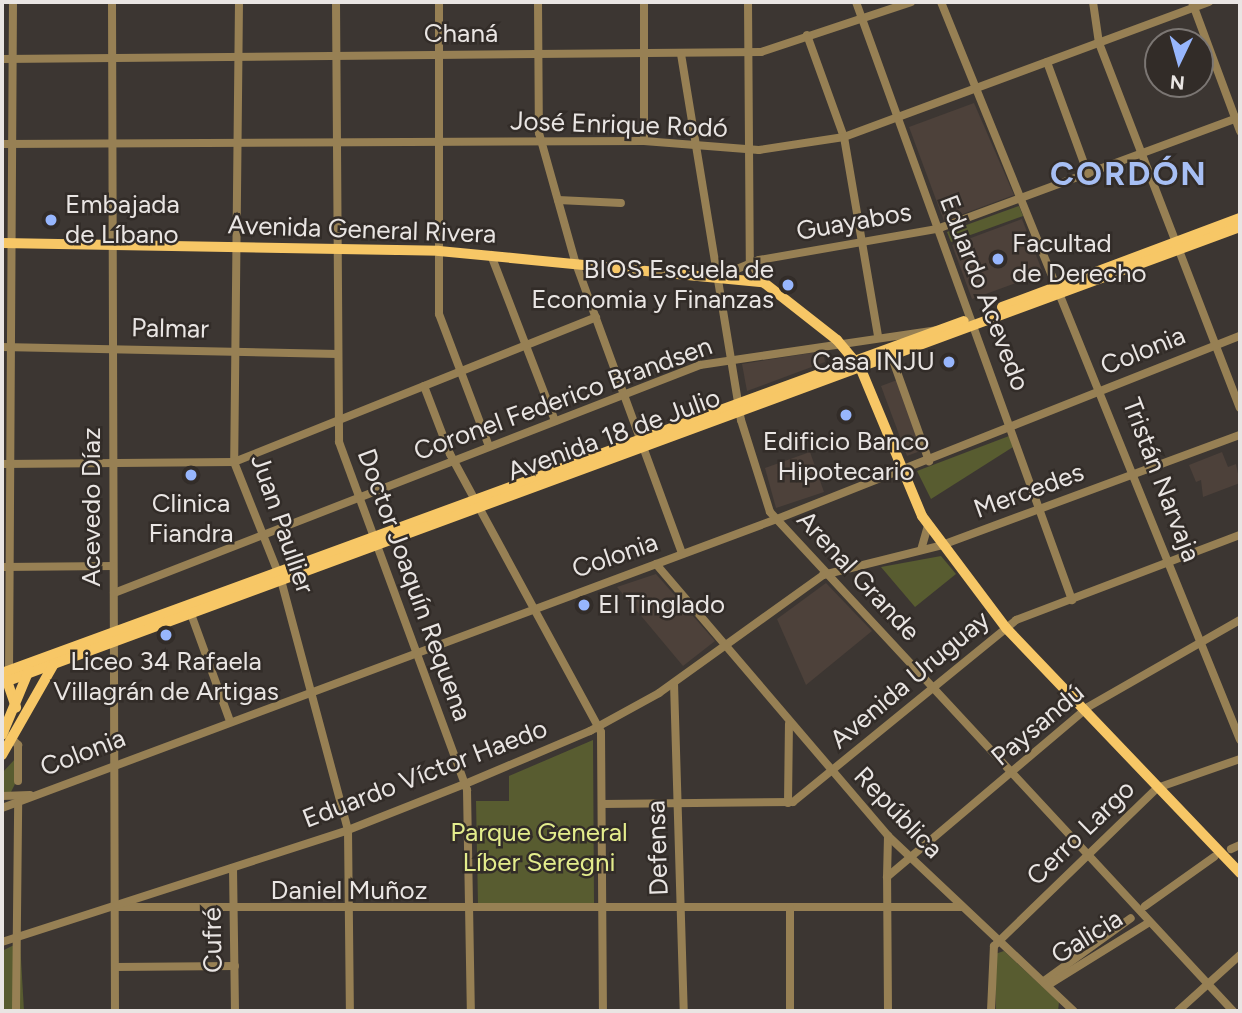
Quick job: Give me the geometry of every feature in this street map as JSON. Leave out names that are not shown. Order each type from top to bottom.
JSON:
[{"type":"main road","name":"Avenida 18 de Julio","points":[[1176,247],[1240,218]]},
{"type":"main road","name":"Avenida 18 de Julio","points":[[857,364],[891,355],[1058,290],[1240,226]]},
{"type":"main road","name":"Avenida General Rivera","points":[[7,243],[439,251],[575,261],[763,282]]},
{"type":"main road","points":[[763,282],[836,340],[857,364],[898,472],[928,526],[1006,628],[1240,873]]},
{"type":"main road","name":"Avenida 18 de Julio","points":[[5,677],[857,364],[939,330],[972,322]]},
{"type":"main road","name":"Avenida 18 de Julio","points":[[29,668],[54,664],[114,636],[191,614],[279,576]]},
{"type":"main road","points":[[5,735],[54,664]]},
{"type":"main road","points":[[2,755],[5,735],[29,668]]},
{"type":"main road","points":[[5,677],[16,708]]},
{"type":"street","points":[[5,677],[13,567],[13,347],[7,243],[13,144],[13,2]]},
{"type":"street","name":"Acevedo Díaz","points":[[112,2],[115,1011]]},
{"type":"street","name":"Juan Paullier","points":[[239,2],[234,462],[279,576],[348,830],[349,1011]]},
{"type":"street","name":"Doctor Joaquín Requena","points":[[336,2],[340,448],[361,497],[465,784],[471,1011]]},
{"type":"street","points":[[439,2],[440,319],[489,446]]},
{"type":"street","points":[[538,2],[542,142],[575,261],[682,554]]},
{"type":"street","points":[[644,2],[644,141]]},
{"type":"street","points":[[748,2],[750,262],[763,282]]},
{"type":"street","name":"Eduardo Acevedo","points":[[856,2],[859,18],[1012,428],[1072,600]]},
{"type":"street","name":"Chaná","points":[[2,59],[748,52],[911,2]]},
{"type":"street","name":"Tristán Narvaja","points":[[941,2],[974,90],[1058,290],[1103,389],[1240,740]]},
{"type":"street","points":[[1093,2],[1099,43],[1240,408]]},
{"type":"street","name":"José Enrique Rodó","points":[[2,144],[644,141],[748,150],[844,137],[1099,43],[1193,5],[1209,2]]},
{"type":"street","points":[[1193,5],[1238,118],[1240,131]]},
{"type":"street","points":[[807,35],[844,137],[878,335]]},
{"type":"street","name":"Arenal Grande","points":[[681,54],[735,359],[740,407],[777,519],[1086,858],[1233,1011]]},
{"type":"street","points":[[1047,62],[1088,174]]},
{"type":"street","name":"Guayabos","points":[[750,262],[937,229],[1238,118]]},
{"type":"street","points":[[558,200],[621,204]]},
{"type":"street","points":[[491,255],[555,421]]},
{"type":"street","points":[[720,276],[750,262]]},
{"type":"street","points":[[2,464],[234,462],[596,317]]},
{"type":"street","name":"Avenida 18 de Julio","points":[[836,340],[939,330]]},
{"type":"street","name":"Colonia","points":[[2,808],[416,650],[777,519],[1240,336]]},
{"type":"street","name":"Coronel Federico Brandsen","points":[[114,593],[623,394],[735,359],[836,340]]},
{"type":"street","name":"Palmar","points":[[2,347],[338,354]]},
{"type":"street","points":[[891,355],[929,461]]},
{"type":"street","points":[[424,386],[476,502],[599,726],[603,1011]]},
{"type":"street","name":"Mercedes","points":[[829,573],[942,545],[1240,435]]},
{"type":"street","points":[[921,550],[928,526]]},
{"type":"street","name":"Avenida Uruguay","points":[[788,803],[831,773],[1006,628],[1240,535]]},
{"type":"street","name":"República","points":[[656,564],[789,724],[888,836],[1074,1011]]},
{"type":"street","points":[[2,567],[113,566]]},
{"type":"street","name":"Eduardo Víctor Haedo","points":[[2,942],[348,830],[465,784],[599,726],[674,684],[829,573]]},
{"type":"street","points":[[191,614],[230,721]]},
{"type":"street","name":"Paysandú","points":[[887,877],[1012,776],[1084,710],[1240,620]]},
{"type":"street","name":"Defensa","points":[[674,684],[684,1011]]},
{"type":"street","points":[[602,804],[788,803],[789,724]]},
{"type":"street","points":[[5,735],[18,746],[18,781]]},
{"type":"street","name":"Cerro Largo","points":[[1000,940],[1157,788],[1240,759]]},
{"type":"street","points":[[2,796],[33,795]]},
{"type":"street","points":[[16,1011],[18,803]]},
{"type":"street","points":[[888,836],[888,1011]]},
{"type":"street","points":[[1231,849],[1240,845]]},
{"type":"street","name":"Galicia","points":[[1145,906],[1214,858]]},
{"type":"street","name":"Cufré","points":[[233,868],[235,1011]]},
{"type":"street","name":"Daniel Muñoz","points":[[114,907],[234,912],[962,907]]},
{"type":"street","points":[[790,908],[790,1011]]},
{"type":"street","name":"Galicia","points":[[1046,983],[1131,918]]},
{"type":"street","name":"Galicia","points":[[1046,983],[1148,923]]},
{"type":"street","points":[[991,1011],[990,953],[1000,940]]},
{"type":"street","points":[[1178,1011],[1240,955]]},
{"type":"street","points":[[115,967],[234,966]]},
{"type":"shaded area","points":[[974,103],[1014,195],[944,221],[909,127]]},
{"type":"shaded area","name":"Facultad de Derecho","points":[[1022,219],[1043,273],[972,299],[952,245]]},
{"type":"shaded area","points":[[823,351],[825,362],[747,391],[742,364]]},
{"type":"shaded area","points":[[897,380],[923,450],[907,456],[881,386]]},
{"type":"shaded area","points":[[810,452],[824,492],[776,508],[765,468]]},
{"type":"shaded area","points":[[1222,452],[1228,467],[1236,464],[1240,483],[1203,497],[1201,480],[1196,482],[1189,465]]},
{"type":"shaded area","points":[[656,574],[715,641],[683,666],[617,587]]},
{"type":"shaded area","points":[[826,583],[872,631],[806,685],[777,619]]},
{"type":"green space","points":[[1019,206],[1023,216],[951,242],[947,232]]},
{"type":"green space","points":[[1009,436],[1013,447],[931,499],[917,471]]},
{"type":"green space","points":[[941,556],[956,574],[915,607],[881,567]]},
{"type":"green space","name":"Parque General Líber Seregni","points":[[593,740],[594,903],[478,904],[476,801],[509,801],[509,776]]},
{"type":"green space","points":[[16,758],[16,782],[11,792],[2,792],[2,773]]},
{"type":"green space","points":[[20,942],[24,1011],[2,1011],[2,951]]},
{"type":"green space","points":[[1004,951],[1059,1002],[1058,1011],[996,1010],[995,954]]},
{"type":"place","name":"Embajada de Líbano","points":[[51,220]]},
{"type":"place","name":"Facultad de Derecho","points":[[998,259]]},
{"type":"place","name":"BIOS Escuela de Economia y Finanzas","points":[[788,285]]},
{"type":"place","name":"Casa INJU","points":[[949,362]]},
{"type":"place","name":"Edificio Banco Hipotecario","points":[[846,415]]},
{"type":"place","name":"Clinica Fiandra","points":[[191,475]]},
{"type":"place","name":"El Tinglado","points":[[584,605]]},
{"type":"place","name":"Liceo 34 Rafaela Villagrán de Artigas","points":[[166,635]]},
{"type":"district","name":"CORDÓN","points":[[1129,174]]}]
